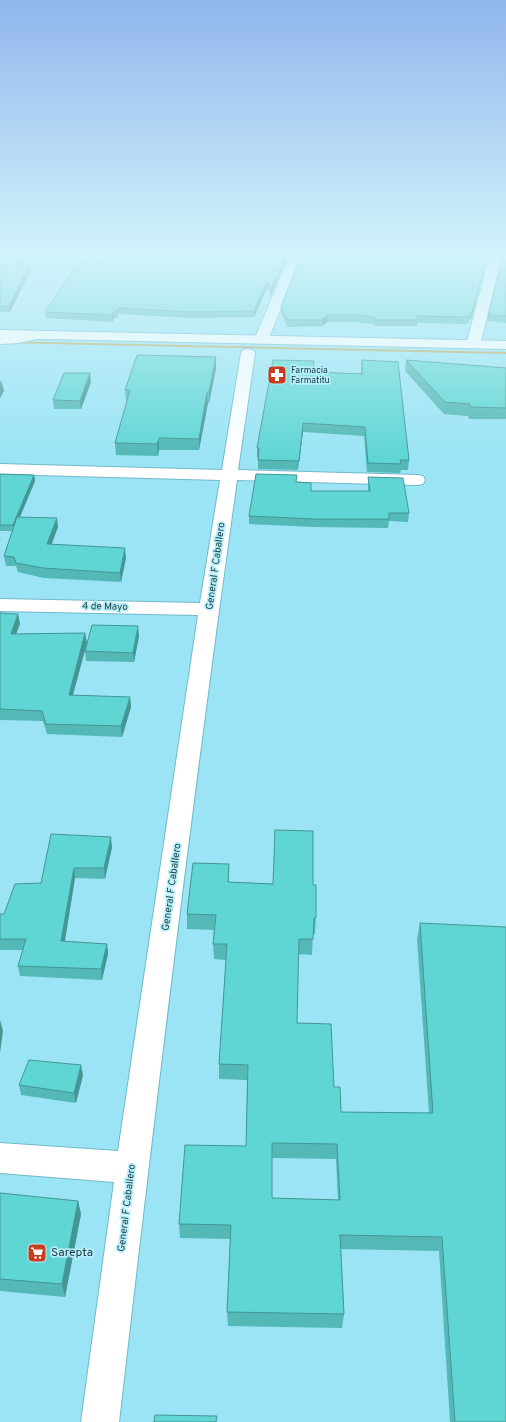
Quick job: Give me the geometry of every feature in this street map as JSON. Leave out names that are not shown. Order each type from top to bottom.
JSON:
[{"type":"main road","name":"General F Caballero","points":[[100,1422],[132,1168],[209,609],[229,476],[251,350],[264,322]]},
{"type":"main road","points":[[473,344],[479,322]]},
{"type":"main road","points":[[0,334],[36,334],[251,350],[473,344],[506,345]]},
{"type":"main road","points":[[0,340],[19,340],[36,334]]},
{"type":"main road","points":[[0,348],[37,349]]},
{"type":"main road","points":[[0,469],[417,480]]},
{"type":"main road","name":"4 de Mayo","points":[[0,604],[209,609]]},
{"type":"main road","points":[[0,1158],[132,1168]]},
{"type":"shaded area","points":[[0,341],[506,352],[506,354],[0,343]]},
{"type":"building","points":[[137,355],[216,357],[209,392],[207,392],[199,439],[159,438],[157,444],[115,443],[130,390],[125,390]]},
{"type":"building","points":[[273,360],[314,361],[313,372],[362,374],[362,360],[398,362],[409,460],[400,460],[401,464],[368,463],[365,427],[303,423],[299,461],[258,460],[259,448],[257,448]]},
{"type":"building","points":[[406,360],[506,368],[506,408],[471,407],[470,404],[445,402]]},
{"type":"building","points":[[64,373],[90,373],[80,401],[53,400]]},
{"type":"building","points":[[0,474],[34,475],[13,525],[0,525]]},
{"type":"building","points":[[256,474],[297,475],[296,482],[311,483],[311,491],[370,491],[368,477],[403,478],[409,513],[389,513],[389,519],[314,519],[249,516]]},
{"type":"building","points":[[17,517],[57,518],[47,544],[125,548],[120,573],[43,568],[16,563],[14,557],[4,556]]},
{"type":"building","points":[[0,613],[18,614],[11,634],[85,633],[69,695],[130,697],[121,726],[46,724],[42,711],[0,709]]},
{"type":"building","points":[[92,625],[138,626],[133,653],[85,651]]},
{"type":"building","points":[[275,830],[313,831],[313,885],[316,885],[316,918],[314,918],[313,939],[299,939],[297,1023],[331,1024],[334,1087],[340,1087],[341,1112],[433,1113],[420,923],[506,927],[506,1422],[455,1422],[442,1237],[340,1235],[344,1314],[227,1312],[231,1225],[179,1224],[185,1145],[246,1146],[248,1065],[219,1064],[227,944],[213,944],[216,915],[187,914],[193,863],[229,864],[228,882],[273,884]],"holes":[[[272,1143],[337,1144],[340,1200],[272,1198]]]},
{"type":"building","points":[[51,834],[111,837],[104,868],[74,868],[61,941],[107,944],[101,969],[18,966],[26,939],[0,939],[0,914],[4,914],[15,884],[41,883]]},
{"type":"building","points":[[29,1060],[81,1065],[74,1093],[19,1085]]},
{"type":"building","name":"Sarepta","points":[[0,1193],[78,1201],[62,1284],[0,1279]]},
{"type":"building","points":[[155,1415],[217,1416],[216,1422],[154,1422]]},
{"type":"place","name":"Farmacia Farmatitu","points":[[277,375]]},
{"type":"place","name":"Sarepta","points":[[37,1253]]}]
